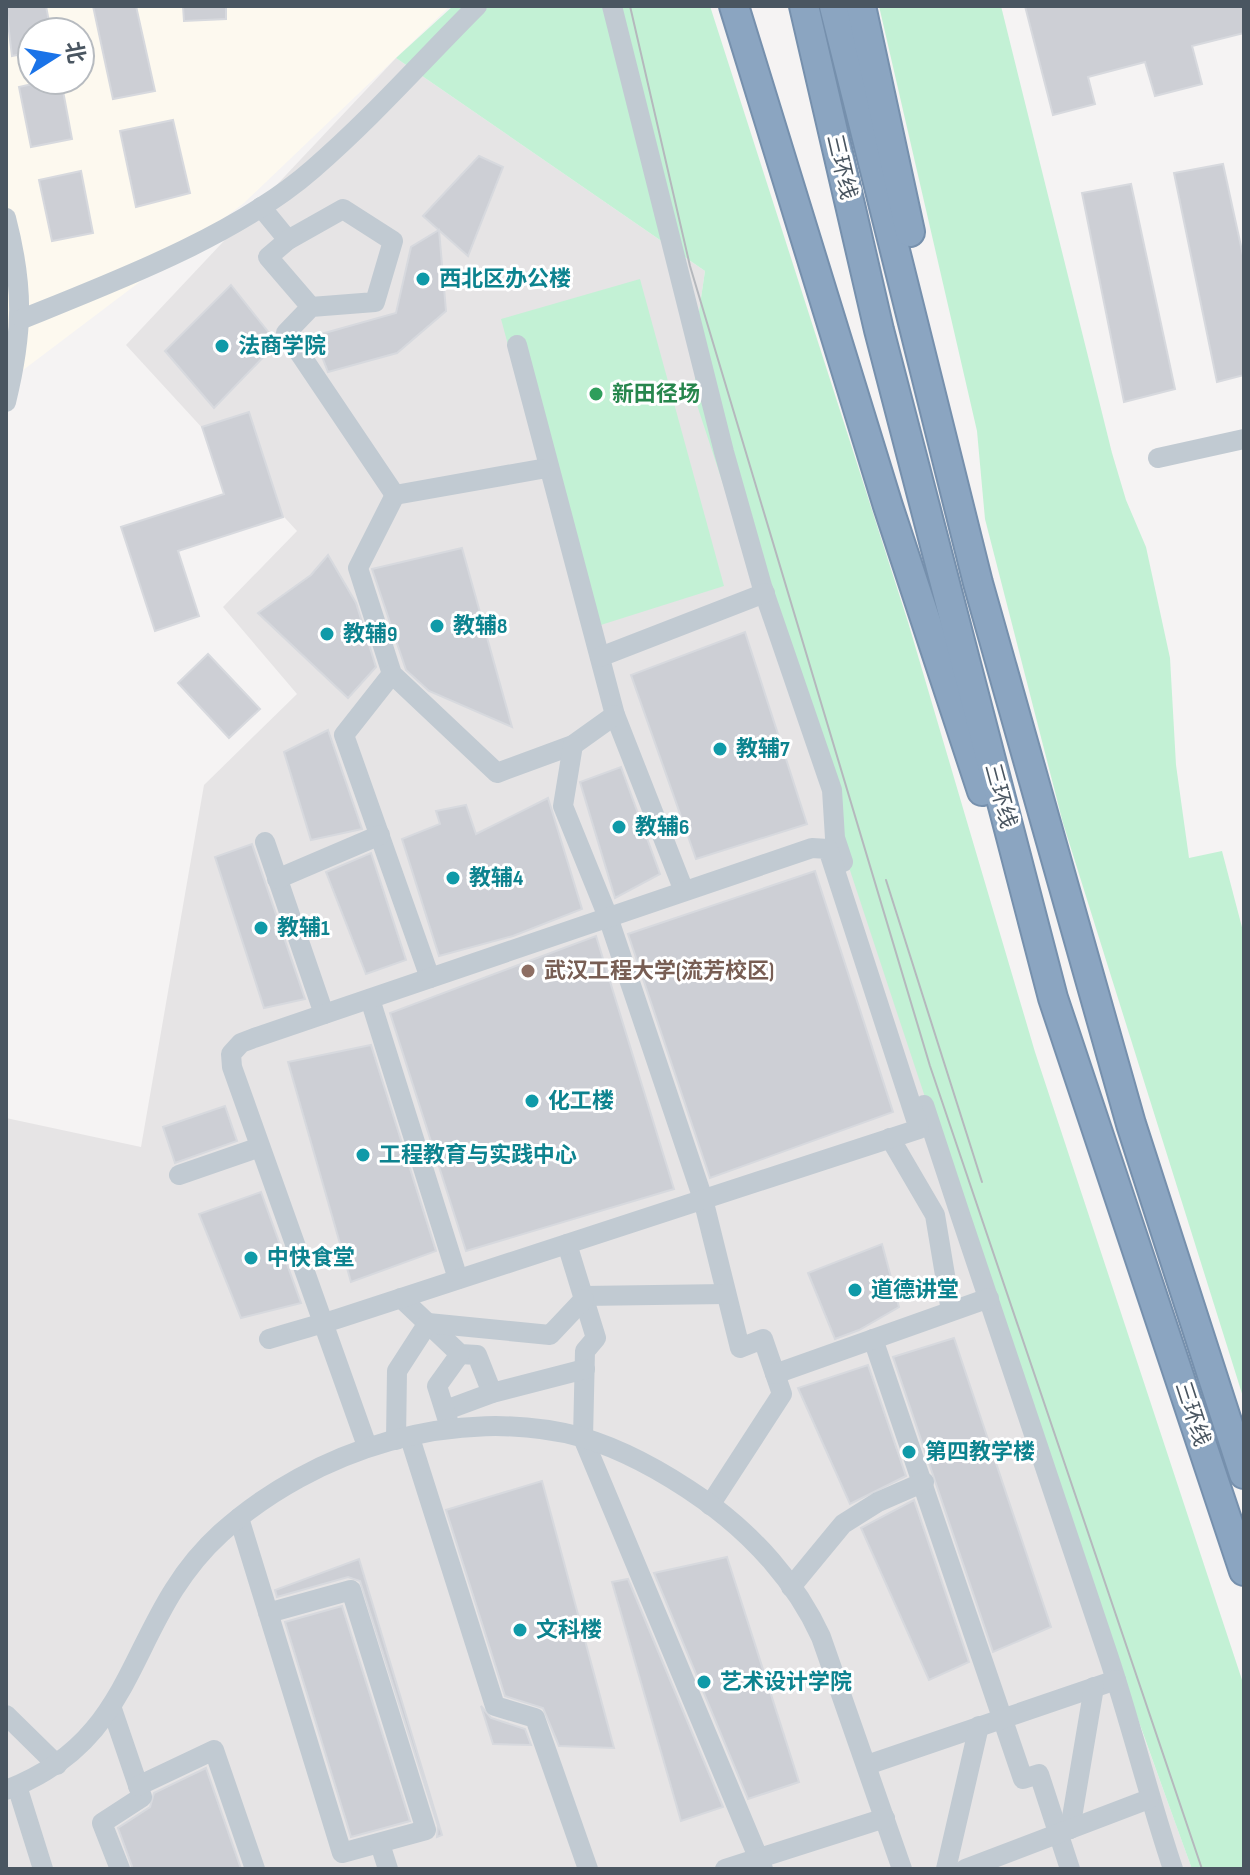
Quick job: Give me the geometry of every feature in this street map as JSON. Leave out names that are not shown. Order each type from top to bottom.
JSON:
[{"type":"highway","points":[[734,6],[898,537],[1053,998]]},
{"type":"highway","name":"三环线","points":[[804,6],[879,330],[1053,998],[1244,1571]]},
{"type":"highway","name":"三环线","points":[[855,7],[957,441],[971,555],[1131,1124],[1244,1474]]},
{"type":"street","points":[[22,319],[134,274],[261,207],[312,170],[477,6]]},
{"type":"street","points":[[612,6],[676,272],[765,593],[832,790],[835,838],[1116,1680],[1141,1758],[1142,1778],[1173,1869]]},
{"type":"street","points":[[261,207],[288,240]]},
{"type":"street","points":[[311,307],[268,257],[288,240],[343,209],[393,241],[375,302],[311,307],[286,333],[395,495]]},
{"type":"street","points":[[6,218],[18,267],[22,319],[18,356],[6,402]]},
{"type":"street","points":[[517,345],[615,715],[684,891]]},
{"type":"street","points":[[1158,458],[1244,439]]},
{"type":"street","points":[[395,495],[541,469]]},
{"type":"street","points":[[395,495],[358,568],[392,674],[497,773],[573,745],[615,715]]},
{"type":"street","points":[[600,657],[765,593]]},
{"type":"street","points":[[392,674],[344,735],[430,978]]},
{"type":"street","points":[[573,745],[563,806],[608,917],[703,1199],[740,1348],[763,1339],[782,1394],[710,1505]]},
{"type":"street","points":[[277,879],[380,835]]},
{"type":"street","points":[[265,842],[324,1014]]},
{"type":"street","points":[[269,1339],[323,1323],[401,1298],[919,1129],[828,849],[812,848],[324,1014],[241,1043],[231,1054],[232,1067],[260,1147],[323,1323],[367,1446]]},
{"type":"street","points":[[370,999],[458,1279]]},
{"type":"street","points":[[890,1138],[935,1215],[951,1311]]},
{"type":"street","points":[[179,1175],[260,1147]]},
{"type":"street","points":[[935,1215],[958,1206]]},
{"type":"street","points":[[567,1244],[596,1338],[585,1351],[583,1438],[762,1863]]},
{"type":"street","points":[[428,1323],[550,1335],[583,1297],[726,1294]]},
{"type":"street","points":[[401,1298],[460,1354],[477,1355],[492,1393]]},
{"type":"street","points":[[775,1374],[989,1298]]},
{"type":"street","points":[[428,1323],[397,1371],[403,1439],[495,1706],[535,1718],[588,1869]]},
{"type":"street","points":[[873,1339],[1005,1717],[1023,1779],[1039,1774],[1064,1831],[1070,1869]]},
{"type":"street","points":[[450,1432],[437,1386],[460,1354]]},
{"type":"street","points":[[446,1410],[492,1393],[585,1369]]},
{"type":"street","points":[[43,1869],[12,1788],[57,1765],[82,1745],[112,1709],[168,1595],[191,1564],[239,1518],[298,1477],[367,1446],[502,1426],[583,1438],[625,1454],[710,1505],[742,1531],[808,1609],[821,1637],[902,1869]]},
{"type":"street","points":[[791,1587],[843,1524],[878,1502],[924,1482]]},
{"type":"street","points":[[239,1518],[268,1613],[342,1853],[426,1830],[351,1590],[268,1613]]},
{"type":"street","points":[[867,1765],[1116,1680]]},
{"type":"street","points":[[1064,1831],[1094,1687]]},
{"type":"street","points":[[112,1709],[142,1797],[102,1823],[120,1869]]},
{"type":"street","points":[[6,1715],[57,1765]]},
{"type":"street","points":[[946,1869],[979,1726]]},
{"type":"street","points":[[138,1786],[214,1750],[255,1869]]},
{"type":"street","points":[[965,1869],[1149,1799]]},
{"type":"street","points":[[725,1869],[762,1863],[885,1818]]},
{"type":"street","points":[[380,1844],[388,1869]]},
{"type":"shaded area","points":[[6,6],[450,6],[244,203],[6,383]]},
{"type":"shaded area","name":"武汉工程大学(流芳校区)","points":[[396,58],[705,271],[694,345],[1127,1690],[1192,1869],[6,1869],[6,1118],[141,1147],[204,785],[297,694],[223,607],[297,531],[126,345]]},
{"type":"green space","points":[[453,6],[710,6],[908,622],[1035,1052],[1244,1686],[1244,1869],[1192,1869],[1000,1321],[696,402],[694,345],[705,271],[396,58]]},
{"type":"green space","points":[[879,6],[1001,6],[1112,453],[1126,500],[1146,547],[1170,658],[1176,765],[1189,858],[1222,851],[1244,935],[1244,1400],[1063,823],[985,519],[977,431]]},
{"type":"green space","name":"新田径场","points":[[640,279],[724,586],[585,630],[501,319]]},
{"type":"building","points":[[6,6],[46,6],[48,16],[16,16],[16,55],[12,56]]},
{"type":"building","points":[[93,6],[136,6],[155,91],[113,99]]},
{"type":"building","points":[[183,6],[226,6],[226,19],[184,21]]},
{"type":"building","points":[[1025,6],[1244,6],[1244,33],[1192,46],[1202,84],[1155,96],[1145,62],[1088,77],[1095,104],[1053,115]]},
{"type":"building","points":[[21,96],[64,96],[72,139],[31,147]]},
{"type":"building","points":[[173,120],[190,193],[136,207],[120,131]]},
{"type":"building","points":[[479,156],[503,167],[468,256],[423,216]]},
{"type":"building","points":[[1223,164],[1244,260],[1244,375],[1217,382],[1174,173]]},
{"type":"building","points":[[81,171],[93,233],[52,241],[39,180]]},
{"type":"building","points":[[1131,184],[1175,389],[1124,402],[1082,193]]},
{"type":"building","name":"西北区办公楼","points":[[439,230],[446,311],[397,353],[328,372],[314,336],[396,313],[411,247]]},
{"type":"building","name":"法商学院","points":[[231,285],[277,343],[214,408],[165,351]]},
{"type":"building","points":[[249,412],[283,517],[178,551],[199,616],[155,631],[121,527],[224,494],[202,427]]},
{"type":"building","name":"教辅8","points":[[462,548],[512,727],[429,691],[406,670],[372,569]]},
{"type":"building","name":"教辅9","points":[[328,555],[356,603],[376,667],[348,698],[258,613],[311,575]]},
{"type":"building","name":"教辅7","points":[[745,632],[807,824],[696,859],[631,675]]},
{"type":"building","points":[[208,654],[260,709],[229,738],[178,683]]},
{"type":"building","points":[[328,730],[362,829],[311,840],[284,752]]},
{"type":"building","name":"教辅6","points":[[621,767],[660,874],[615,898],[580,782]]},
{"type":"building","points":[[548,798],[582,909],[513,936],[439,956],[402,839],[440,824],[436,811],[466,805],[476,834]]},
{"type":"building","name":"教辅1","points":[[252,844],[305,999],[264,1008],[215,857]]},
{"type":"building","points":[[371,853],[406,960],[366,974],[326,872]]},
{"type":"building","name":"化工楼","points":[[815,871],[893,1112],[710,1178],[628,934]]},
{"type":"building","name":"化工楼","points":[[596,936],[674,1189],[466,1251],[390,1013]]},
{"type":"building","name":"工程教育与实践中心","points":[[371,1045],[436,1251],[351,1282],[288,1062]]},
{"type":"building","points":[[225,1106],[237,1141],[175,1163],[163,1127]]},
{"type":"building","name":"中快食堂","points":[[261,1192],[301,1303],[241,1318],[199,1214]]},
{"type":"building","name":"道德讲堂","points":[[882,1244],[899,1307],[859,1330],[835,1339],[808,1273]]},
{"type":"building","points":[[954,1338],[1051,1627],[993,1652],[893,1357]]},
{"type":"building","points":[[868,1365],[906,1476],[850,1504],[798,1388]]},
{"type":"building","name":"文科楼","points":[[542,1481],[614,1748],[559,1746],[543,1708],[505,1696],[446,1510]]},
{"type":"building","points":[[914,1500],[969,1662],[929,1680],[861,1528]]},
{"type":"building","points":[[727,1557],[799,1782],[748,1799],[654,1573]]},
{"type":"building","points":[[359,1559],[442,1835],[437,1837],[438,1826],[360,1581],[348,1577],[277,1597],[275,1590]]},
{"type":"building","points":[[628,1579],[723,1807],[681,1821],[612,1582]]},
{"type":"building","points":[[342,1606],[410,1821],[351,1837],[285,1622]]},
{"type":"building","points":[[481,1706],[491,1718],[525,1729],[531,1745],[493,1744]]},
{"type":"building","points":[[206,1768],[241,1869],[133,1869],[118,1828],[150,1807],[154,1793]]},
{"type":"tram line","points":[[630,6],[690,266],[930,1066],[1202,1869]]},
{"type":"tram line","points":[[886,880],[982,1182]]},
{"type":"place","name":"西北区办公楼","points":[[423,279]]},
{"type":"place","name":"法商学院","points":[[222,346]]},
{"type":"place","name":"新田径场","points":[[596,394]]},
{"type":"place","name":"教辅8","points":[[437,626]]},
{"type":"place","name":"教辅9","points":[[327,634]]},
{"type":"place","name":"教辅7","points":[[720,749]]},
{"type":"place","name":"教辅6","points":[[619,827]]},
{"type":"place","name":"教辅4","points":[[453,878]]},
{"type":"place","name":"教辅1","points":[[261,928]]},
{"type":"place","name":"武汉工程大学(流芳校区)","points":[[528,971]]},
{"type":"place","name":"化工楼","points":[[532,1101]]},
{"type":"place","name":"工程教育与实践中心","points":[[363,1155]]},
{"type":"place","name":"中快食堂","points":[[251,1258]]},
{"type":"place","name":"道德讲堂","points":[[855,1290]]},
{"type":"place","name":"第四教学楼","points":[[909,1452]]},
{"type":"place","name":"文科楼","points":[[520,1630]]},
{"type":"place","name":"艺术设计学院","points":[[704,1682]]}]
